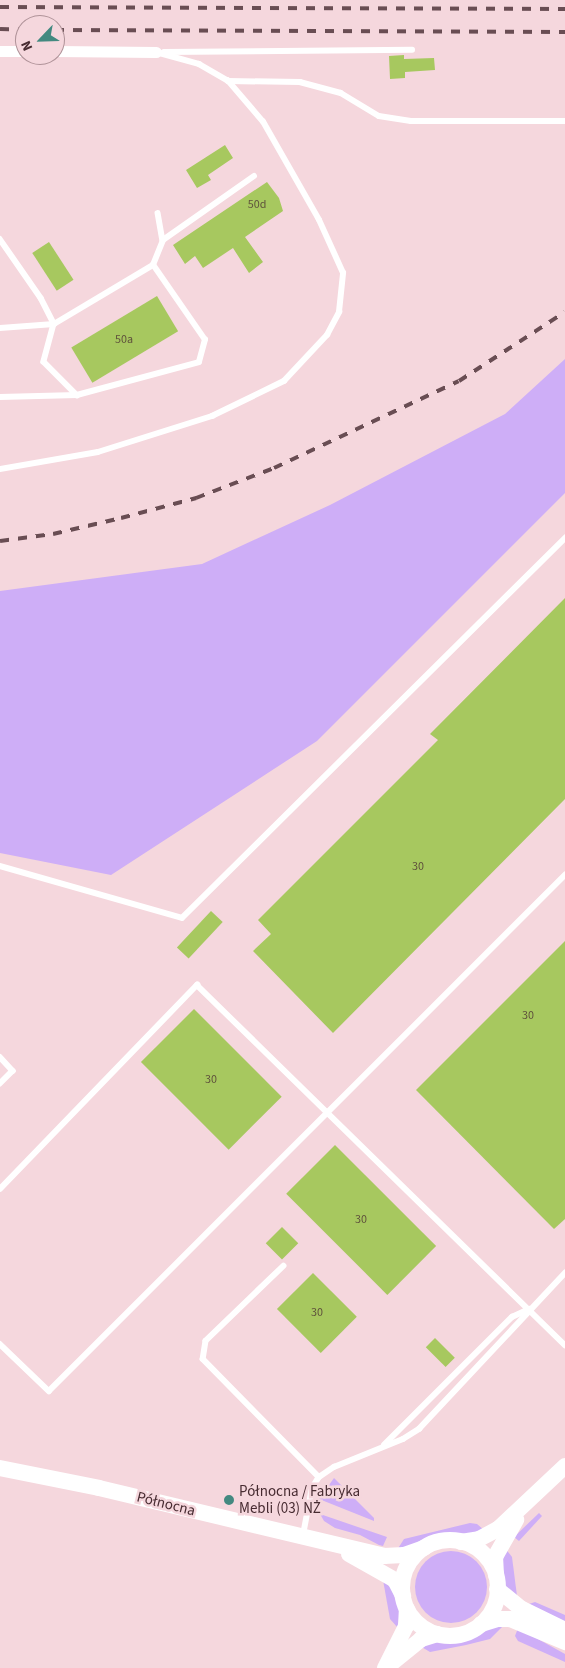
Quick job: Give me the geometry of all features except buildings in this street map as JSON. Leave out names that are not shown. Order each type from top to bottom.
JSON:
[{"type":"street","points":[[0,51],[15,51]]},
{"type":"street","points":[[65,51],[156,52]]},
{"type":"street","points":[[385,1668],[406,1626],[406,1568],[424,1548],[444,1541],[461,1542],[479,1539],[493,1533],[526,1506],[565,1466]]},
{"type":"street","name":"Północna","points":[[0,1468],[302,1535],[391,1557],[424,1548]]},
{"type":"street","points":[[481,1624],[493,1608],[496,1582],[495,1557],[526,1506]]},
{"type":"street","points":[[461,1542],[482,1553],[496,1582],[522,1610],[565,1630]]},
{"type":"street","name":"Północna","points":[[330,1543],[395,1580],[405,1602]]},
{"type":"street","points":[[405,1602],[420,1625],[437,1634]]},
{"type":"street","points":[[385,1668],[421,1639],[437,1634],[457,1635],[497,1619],[510,1619],[565,1642]]},
{"type":"lane","points":[[156,52],[412,50]]},
{"type":"lane","points":[[0,469],[98,452],[212,416],[284,381],[327,335],[339,312],[343,273],[319,220],[263,122],[228,81],[199,64],[156,52]]},
{"type":"lane","points":[[228,81],[300,82],[341,93],[379,116],[411,121],[565,121]]},
{"type":"lane","points":[[163,240],[254,176]]},
{"type":"lane","points":[[0,328],[54,324],[153,265],[163,240],[158,213]]},
{"type":"lane","points":[[0,239],[40,298],[54,324],[44,362],[77,395]]},
{"type":"lane","points":[[0,397],[77,395],[199,362],[205,340],[153,265]]},
{"type":"lane","points":[[0,866],[182,918],[565,538]]},
{"type":"lane","points":[[0,1344],[49,1391],[565,875]]},
{"type":"lane","points":[[0,1189],[197,985],[565,1345]]},
{"type":"lane","points":[[0,1057],[13,1070],[0,1084]]},
{"type":"lane","points":[[284,1266],[206,1341],[203,1359],[319,1477]]},
{"type":"lane","points":[[302,1535],[312,1488],[319,1477],[334,1466],[381,1448],[419,1429],[521,1324],[530,1309],[565,1274]]},
{"type":"lane","points":[[381,1448],[512,1317],[530,1309]]},
{"type":"shaded area","points":[[565,359],[565,493],[317,741],[111,875],[0,853],[0,591],[202,564],[330,505],[505,414]]},
{"type":"shaded area","points":[[334,1478],[374,1518],[374,1521],[319,1499]]},
{"type":"shaded area","points":[[539,1513],[542,1516],[519,1541],[514,1537]]},
{"type":"shaded area","points":[[320,1514],[387,1537],[383,1546],[379,1545],[360,1535],[335,1528],[324,1521]]},
{"type":"shaded area","points":[[470,1523],[477,1524],[484,1530],[466,1536],[439,1535],[397,1550],[404,1539]]},
{"type":"shaded area","points":[[505,1548],[512,1557],[517,1596],[504,1586],[502,1579],[502,1554]]},
{"type":"shaded area","points":[[451,1551],[471,1557],[481,1567],[487,1587],[481,1607],[471,1617],[451,1623],[431,1617],[421,1607],[415,1587],[421,1567],[431,1557]]},
{"type":"shaded area","points":[[383,1580],[397,1594],[400,1609],[398,1628],[390,1619]]},
{"type":"shaded area","points":[[535,1602],[565,1615],[565,1622],[529,1604]]},
{"type":"shaded area","points":[[503,1626],[490,1639],[466,1645],[430,1652],[420,1646],[436,1640],[465,1639],[486,1627]]},
{"type":"shaded area","points":[[518,1628],[565,1654],[565,1662],[518,1641],[515,1636]]},
{"type":"railway","points":[[0,7],[565,9]]},
{"type":"railway","points":[[0,29],[15,30]]},
{"type":"railway","points":[[65,30],[565,32]]},
{"type":"railway","points":[[0,541],[53,534],[121,518],[196,498],[274,468],[459,381],[565,312]]},
{"type":"place","name":"Północna / Fabryka Mebli (03) NŻ","points":[[229,1500]]}]
